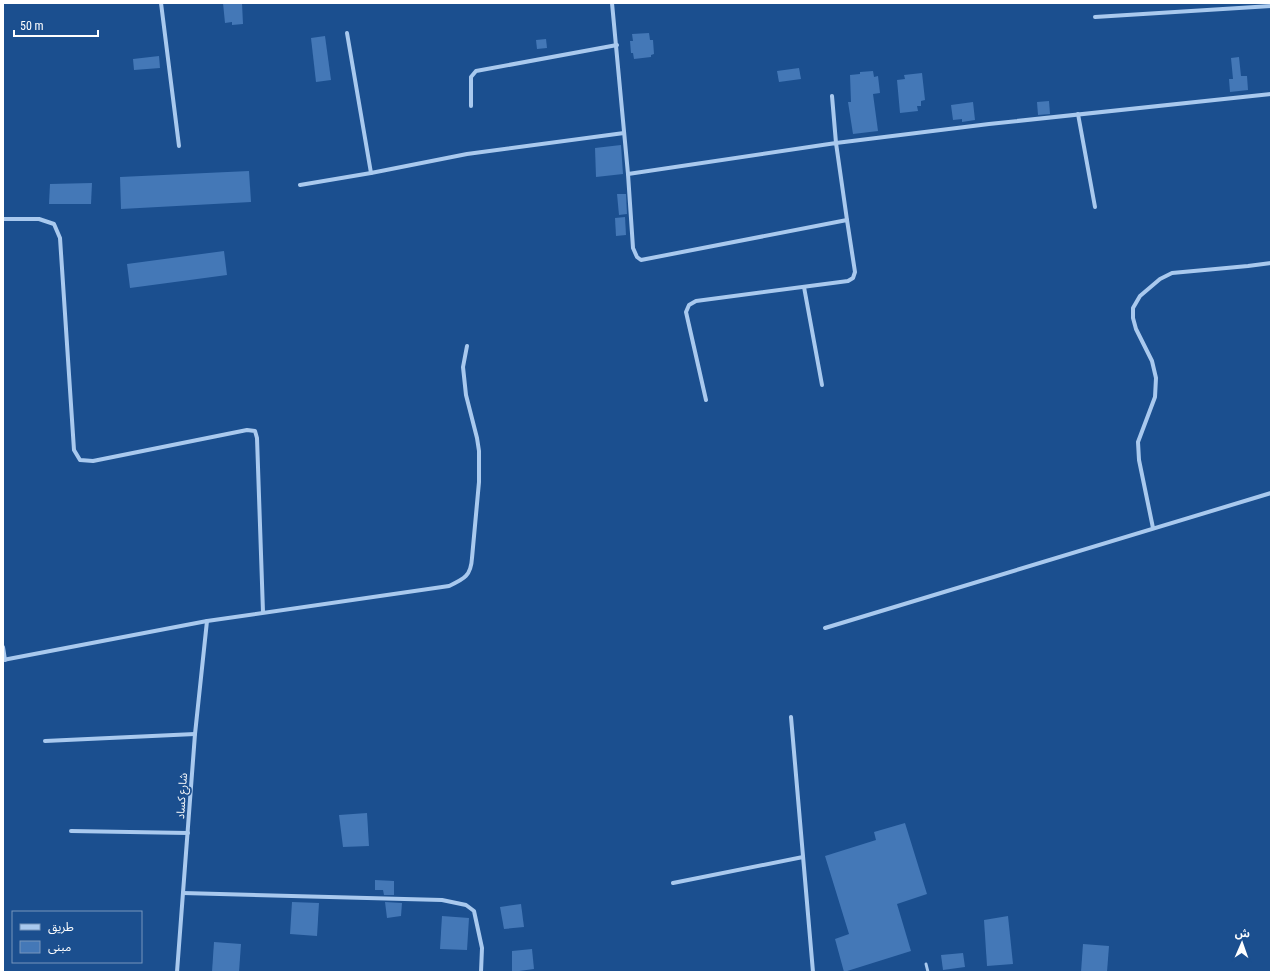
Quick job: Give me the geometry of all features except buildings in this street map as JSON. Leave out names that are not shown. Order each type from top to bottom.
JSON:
[{"type":"street","points":[[161,3],[178,146]]},
{"type":"street","points":[[612,3],[617,45],[633,248],[637,257],[641,260],[847,220]]},
{"type":"street","points":[[1095,17],[1271,6]]},
{"type":"street","points":[[347,33],[371,173]]},
{"type":"street","points":[[471,106],[471,77],[476,71],[617,45]]},
{"type":"street","points":[[628,174],[836,143],[1078,114],[1271,94]]},
{"type":"street","points":[[706,400],[686,312],[688,305],[696,301],[848,281],[853,278],[855,272],[836,143],[832,96]]},
{"type":"street","points":[[1078,114],[1095,207]]},
{"type":"street","points":[[300,185],[467,154],[624,133]]},
{"type":"street","points":[[3,219],[39,219],[54,224],[60,238],[74,450],[80,460],[93,461],[247,430],[255,431],[257,438],[263,612]]},
{"type":"street","points":[[1153,528],[1139,460],[1138,442],[1155,397],[1156,378],[1152,361],[1132,318],[1133,308],[1140,296],[1160,278],[1172,273],[1248,266],[1271,262]]},
{"type":"street","points":[[804,287],[822,385]]},
{"type":"street","points":[[3,647],[4,660],[207,621],[449,586],[467,575],[472,567],[479,482],[479,450],[478,438],[466,395],[462,367],[467,346]]},
{"type":"street","points":[[825,628],[1271,493]]},
{"type":"street","name":"شارع كساد","points":[[177,972],[195,734],[207,621]]},
{"type":"street","points":[[791,717],[813,972]]},
{"type":"street","points":[[45,741],[195,734]]},
{"type":"street","points":[[71,830],[188,833]]},
{"type":"street","points":[[673,883],[803,857]]},
{"type":"street","points":[[183,893],[442,900],[466,905],[474,911],[482,948],[481,972]]},
{"type":"lane","points":[[926,964],[928,972]]}]
